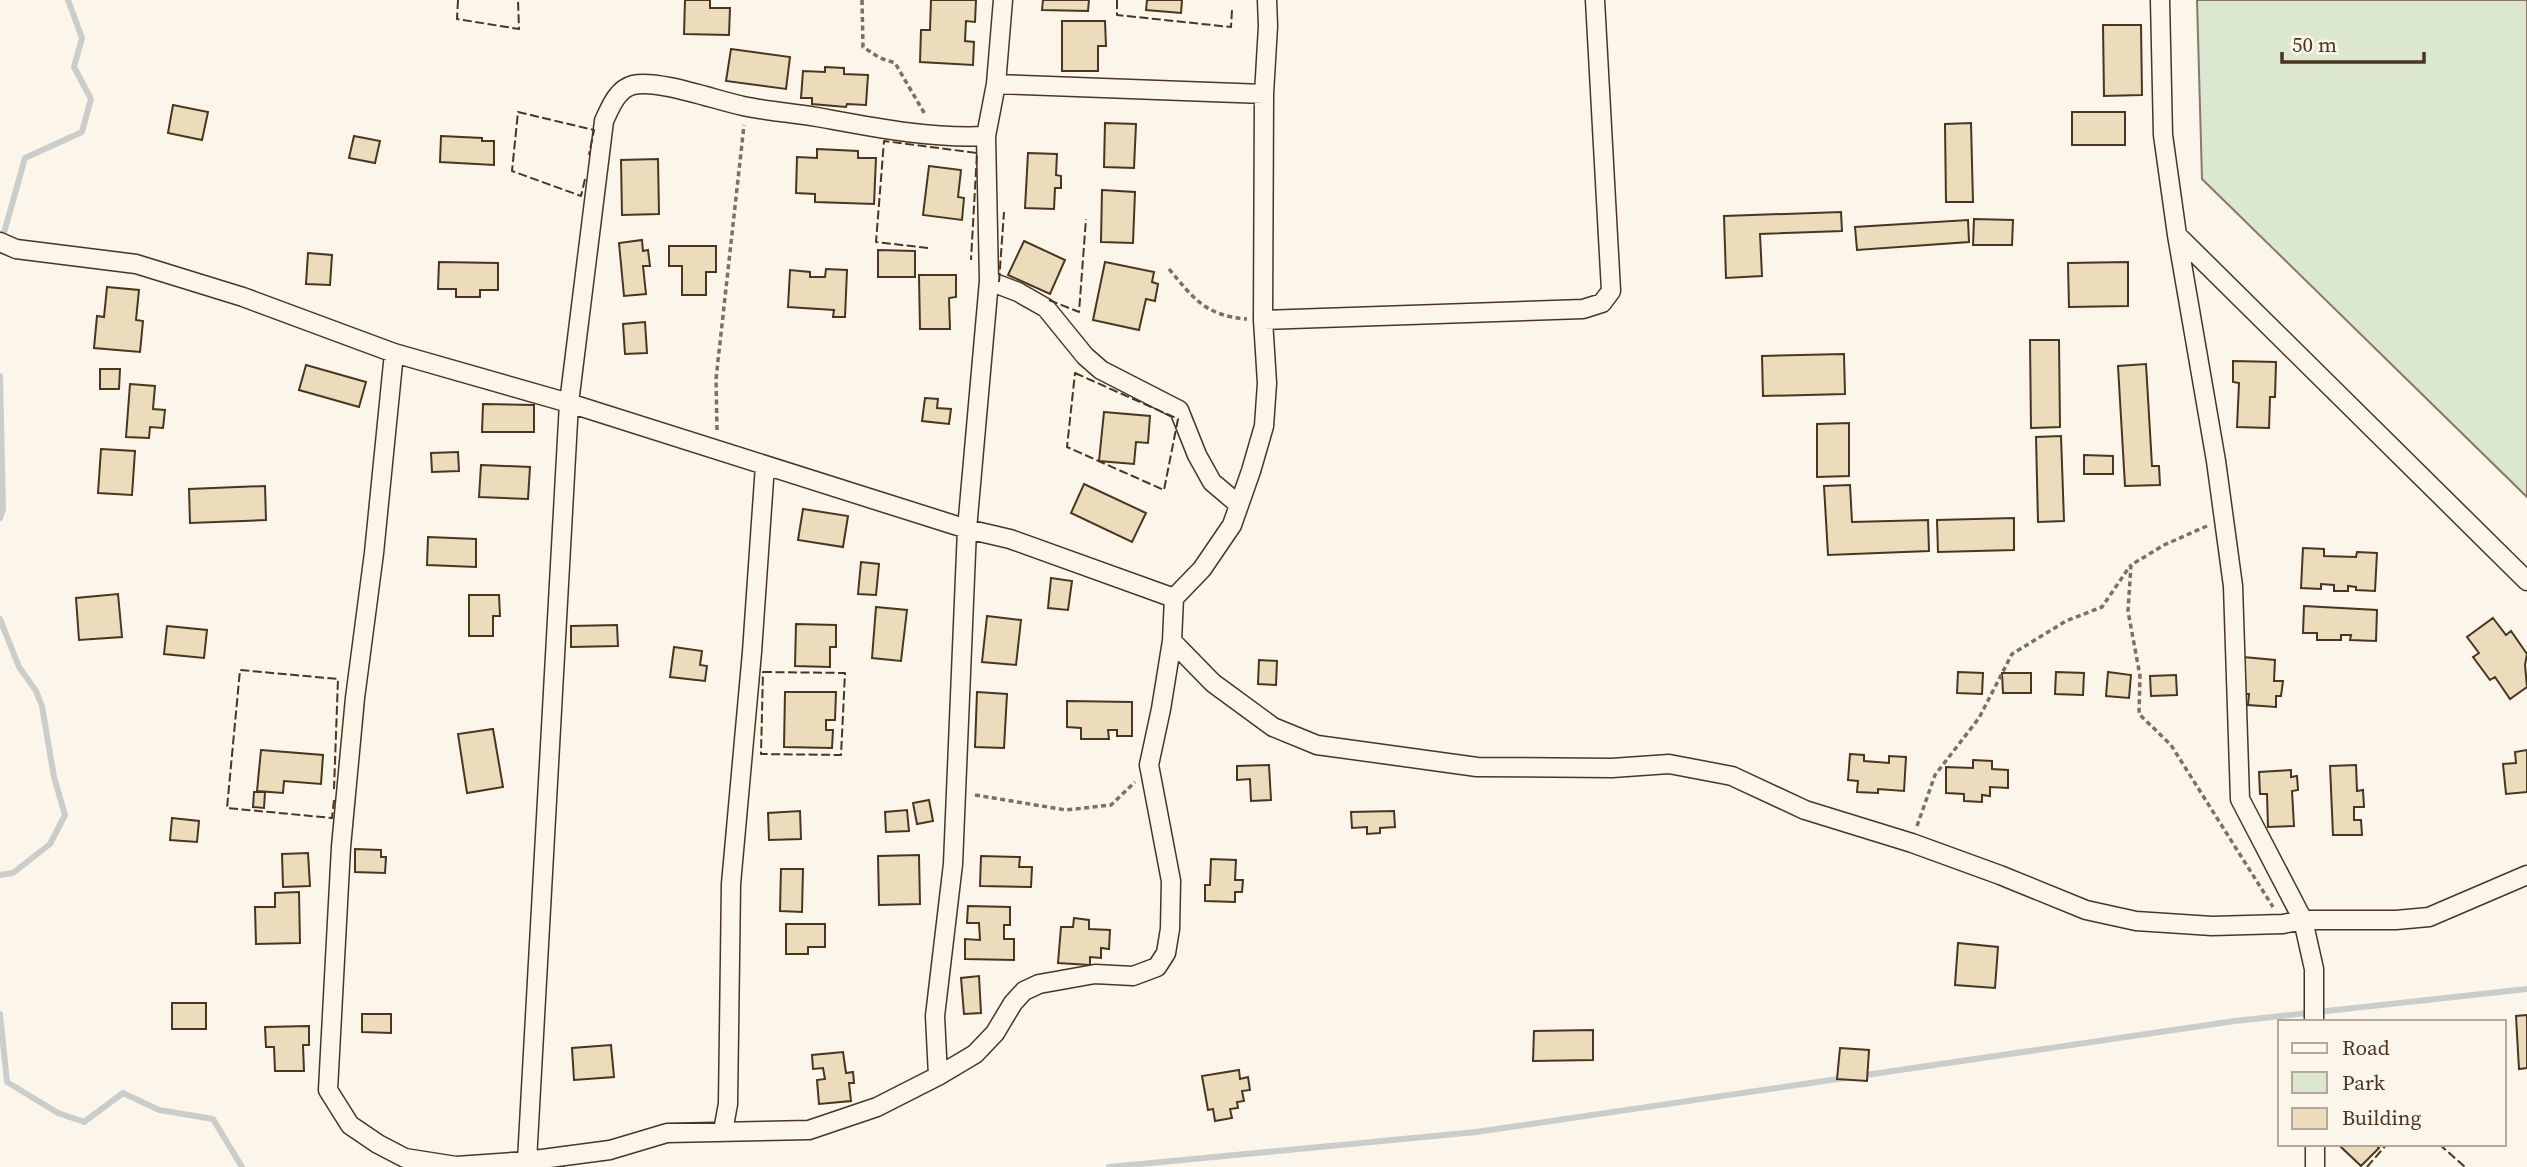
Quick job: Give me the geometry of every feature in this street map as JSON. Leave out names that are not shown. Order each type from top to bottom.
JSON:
[{"type":"street","points":[[938,1076],[934,1016],[953,864],[967,529],[989,281],[986,136],[996,84],[1003,0]]},
{"type":"street","points":[[394,353],[341,847],[328,1090],[350,1125],[377,1144],[405,1158],[456,1166],[527,1161],[610,1150],[667,1133],[809,1130],[877,1107],[975,1054],[995,1033],[1013,1003],[1024,991],[1039,984],[1095,974],[1133,976],[1157,967],[1166,953],[1170,929],[1171,881],[1149,765],[1172,641],[1174,598],[1202,569],[1232,525],[1264,426],[1267,383],[1264,320],[1264,94],[1267,0]]},
{"type":"street","points":[[1264,320],[1583,309],[1602,303],[1611,291],[1595,0]]},
{"type":"street","points":[[2160,0],[2163,135],[2177,235],[2225,518],[2233,586],[2240,799],[2304,920],[2314,969],[2314,1020]]},
{"type":"street","points":[[527,1161],[569,403],[604,121],[616,97],[631,86],[651,84],[746,106],[931,135],[986,136]]},
{"type":"street","points":[[996,84],[1264,94]]},
{"type":"street","points":[[2177,235],[2527,581]]},
{"type":"street","points":[[0,242],[16,249],[136,264],[243,297],[394,353],[569,403],[967,529],[1010,539],[1174,598]]},
{"type":"street","points":[[989,281],[1018,292],[1046,308],[1084,356],[1101,370],[1179,410],[1197,455],[1212,482],[1238,504]]},
{"type":"street","points":[[723,1131],[728,1104],[731,884],[752,652],[765,465]]},
{"type":"street","points":[[1172,641],[1213,683],[1273,727],[1317,745],[1477,767],[1612,768],[1669,764],[1732,776],[1805,810],[2000,874],[2086,910],[2136,921],[2212,926],[2283,924],[2304,920],[2396,920],[2429,917],[2527,875]]},
{"type":"street","points":[[2315,1146],[2315,1167]]},
{"type":"path","points":[[862,0],[863,47],[880,58],[895,63],[924,112],[931,135]]},
{"type":"path","points":[[718,450],[716,379],[746,106]]},
{"type":"path","points":[[1169,269],[1196,301],[1226,318],[1264,320]]},
{"type":"path","points":[[1912,843],[1935,775],[1979,718],[2012,654],[2066,621],[2102,607],[2131,565],[2164,545],[2225,518]]},
{"type":"path","points":[[2131,565],[2128,611],[2140,676],[2140,714],[2171,745],[2283,924]]},
{"type":"path","points":[[955,792],[1000,797],[1066,810],[1111,804],[1149,765]]},
{"type":"green space","points":[[2197,0],[2527,0],[2527,497],[2202,179]]},
{"type":"building","points":[[685,0],[710,0],[710,8],[730,8],[729,35],[684,34]]},
{"type":"building","points":[[931,0],[976,0],[975,22],[966,21],[965,41],[974,42],[973,65],[920,62],[921,30],[930,30]]},
{"type":"building","points":[[1043,0],[1089,0],[1088,11],[1042,10]]},
{"type":"building","points":[[1147,0],[1182,0],[1181,13],[1146,10]]},
{"type":"building","points":[[1062,21],[1105,21],[1106,46],[1098,46],[1098,71],[1062,71]]},
{"type":"building","points":[[2103,25],[2141,25],[2142,95],[2104,96]]},
{"type":"building","points":[[731,49],[790,57],[786,89],[726,81]]},
{"type":"building","points":[[825,67],[844,68],[844,74],[868,75],[866,105],[847,104],[846,107],[812,104],[812,98],[801,98],[803,71],[825,72]]},
{"type":"building","points":[[173,105],[208,112],[202,140],[168,133]]},
{"type":"building","points":[[2072,112],[2125,112],[2125,145],[2072,145]]},
{"type":"building","points":[[1105,123],[1136,124],[1134,168],[1104,167]]},
{"type":"building","points":[[1971,123],[1973,202],[1946,202],[1945,124]]},
{"type":"building","points":[[354,136],[380,141],[375,163],[349,158]]},
{"type":"building","points":[[441,136],[494,141],[494,165],[440,162]]},
{"type":"building","points":[[817,149],[858,151],[858,158],[876,158],[874,204],[815,202],[815,194],[796,193],[797,157],[817,158]]},
{"type":"building","points":[[1028,153],[1057,154],[1056,175],[1061,176],[1061,188],[1055,188],[1054,209],[1025,208]]},
{"type":"building","points":[[658,159],[659,214],[622,215],[621,160]]},
{"type":"building","points":[[929,166],[961,170],[958,197],[964,198],[962,220],[923,215]]},
{"type":"building","points":[[1102,190],[1135,192],[1133,243],[1101,242]]},
{"type":"building","points":[[1841,212],[1842,231],[1760,234],[1762,276],[1726,278],[1724,216]]},
{"type":"building","points":[[1974,219],[2013,220],[2012,245],[1973,245]]},
{"type":"building","points":[[1968,220],[1969,242],[1857,250],[1855,227]]},
{"type":"building","points":[[642,240],[643,251],[648,250],[650,266],[643,266],[646,294],[624,296],[619,243]]},
{"type":"building","points":[[1024,241],[1065,260],[1050,294],[1008,275]]},
{"type":"building","points":[[669,246],[716,246],[716,272],[706,272],[706,295],[682,295],[682,266],[669,266]]},
{"type":"building","points":[[878,250],[915,251],[915,277],[878,277]]},
{"type":"building","points":[[308,253],[332,255],[330,285],[306,284]]},
{"type":"building","points":[[439,262],[498,263],[498,290],[480,290],[480,297],[456,297],[456,289],[438,289]]},
{"type":"building","points":[[1105,262],[1154,272],[1152,282],[1158,284],[1155,301],[1146,299],[1139,330],[1093,320]]},
{"type":"building","points":[[2128,262],[2128,306],[2069,307],[2068,263]]},
{"type":"building","points":[[826,269],[847,270],[845,317],[833,317],[834,310],[788,307],[790,270],[810,272],[810,277],[825,277]]},
{"type":"building","points":[[919,275],[956,275],[956,297],[949,298],[950,329],[920,329]]},
{"type":"building","points":[[107,287],[139,290],[136,320],[143,321],[140,352],[94,348],[97,316],[104,317]]},
{"type":"building","points":[[645,322],[647,353],[625,354],[623,324]]},
{"type":"building","points":[[2030,340],[2059,340],[2060,427],[2031,428]]},
{"type":"building","points":[[1844,354],[1845,394],[1763,396],[1762,356]]},
{"type":"building","points":[[2233,361],[2276,362],[2275,397],[2270,397],[2269,428],[2237,427],[2239,383],[2233,382]]},
{"type":"building","points":[[2146,364],[2152,466],[2159,466],[2160,485],[2125,486],[2118,366]]},
{"type":"building","points":[[306,365],[366,382],[359,407],[299,390]]},
{"type":"building","points":[[100,369],[120,369],[119,389],[100,389]]},
{"type":"building","points":[[130,384],[155,386],[153,409],[165,410],[163,428],[150,427],[149,438],[126,437]]},
{"type":"building","points":[[925,398],[938,399],[937,408],[951,409],[949,424],[922,421]]},
{"type":"building","points":[[483,404],[534,405],[534,432],[482,432]]},
{"type":"building","points":[[1104,412],[1150,416],[1148,443],[1136,442],[1134,464],[1099,461]]},
{"type":"building","points":[[1849,423],[1849,476],[1817,477],[1817,424]]},
{"type":"building","points":[[2061,436],[2064,521],[2038,522],[2036,437]]},
{"type":"building","points":[[101,449],[135,451],[132,495],[98,493]]},
{"type":"building","points":[[458,452],[459,471],[432,472],[431,453]]},
{"type":"building","points":[[2084,455],[2113,456],[2113,474],[2084,474]]},
{"type":"building","points":[[481,465],[530,467],[528,499],[479,497]]},
{"type":"building","points":[[1084,484],[1146,513],[1132,542],[1071,513]]},
{"type":"building","points":[[1850,485],[1852,522],[1928,520],[1929,551],[1828,555],[1824,486]]},
{"type":"building","points":[[265,486],[266,520],[190,523],[189,489]]},
{"type":"building","points":[[803,509],[848,516],[843,547],[798,540]]},
{"type":"building","points":[[2014,518],[2014,550],[1938,552],[1937,520]]},
{"type":"building","points":[[428,537],[476,539],[476,567],[427,565]]},
{"type":"building","points":[[2303,548],[2324,549],[2324,556],[2356,557],[2357,552],[2377,553],[2375,591],[2356,590],[2356,587],[2348,586],[2348,591],[2334,591],[2334,585],[2321,584],[2321,589],[2301,588]]},
{"type":"building","points":[[861,562],[879,564],[876,595],[858,594]]},
{"type":"building","points":[[1051,578],[1072,581],[1068,610],[1048,608]]},
{"type":"building","points":[[118,594],[122,637],[79,640],[76,598]]},
{"type":"building","points":[[469,595],[499,595],[500,616],[493,616],[493,636],[469,636]]},
{"type":"building","points":[[2304,606],[2377,610],[2376,641],[2350,640],[2351,635],[2341,635],[2341,640],[2317,640],[2317,633],[2303,633]]},
{"type":"building","points":[[876,607],[907,610],[901,661],[872,658]]},
{"type":"building","points":[[987,616],[1021,620],[1016,665],[982,662]]},
{"type":"building","points":[[2493,618],[2506,635],[2511,631],[2527,654],[2527,687],[2510,699],[2495,677],[2490,680],[2473,657],[2479,653],[2467,637]]},
{"type":"building","points":[[796,624],[836,625],[836,647],[830,647],[830,667],[795,666]]},
{"type":"building","points":[[617,625],[618,646],[571,647],[571,626]]},
{"type":"building","points":[[167,626],[207,630],[204,658],[164,654]]},
{"type":"building","points":[[674,647],[702,651],[700,665],[707,666],[705,681],[670,677]]},
{"type":"building","points":[[2243,657],[2275,660],[2274,681],[2283,681],[2281,696],[2276,696],[2276,707],[2248,705],[2249,694],[2241,694]]},
{"type":"building","points":[[1259,660],[1277,661],[1276,685],[1258,684]]},
{"type":"building","points":[[1958,672],[1983,673],[1982,694],[1957,693]]},
{"type":"building","points":[[2056,672],[2084,673],[2083,695],[2055,694]]},
{"type":"building","points":[[2108,672],[2131,675],[2129,698],[2106,696]]},
{"type":"building","points":[[2002,673],[2031,673],[2031,693],[2003,693]]},
{"type":"building","points":[[2176,675],[2177,695],[2151,696],[2150,676]]},
{"type":"building","points":[[785,692],[836,692],[835,720],[826,720],[826,730],[833,730],[832,748],[784,747]]},
{"type":"building","points":[[977,692],[1007,694],[1004,748],[975,747]]},
{"type":"building","points":[[1067,701],[1132,702],[1132,736],[1117,736],[1117,730],[1108,730],[1109,739],[1081,739],[1081,728],[1067,727]]},
{"type":"building","points":[[493,729],[503,787],[467,793],[458,734]]},
{"type":"building","points":[[261,750],[323,755],[321,784],[284,781],[283,793],[257,791]]},
{"type":"building","points":[[2527,750],[2527,792],[2506,794],[2503,764],[2516,763],[2515,752]]},
{"type":"building","points":[[1850,754],[1864,755],[1864,761],[1889,763],[1889,756],[1906,757],[1904,791],[1878,789],[1878,793],[1857,792],[1858,781],[1848,780]]},
{"type":"building","points":[[1973,760],[1992,761],[1992,769],[2008,770],[2008,788],[1990,787],[1990,796],[1982,795],[1982,802],[1964,801],[1964,794],[1946,793],[1946,767],[1973,768]]},
{"type":"building","points":[[1269,765],[1271,800],[1251,801],[1250,779],[1237,780],[1237,766]]},
{"type":"building","points":[[2356,765],[2357,791],[2363,790],[2364,807],[2354,807],[2354,820],[2361,820],[2362,835],[2333,835],[2330,766]]},
{"type":"building","points":[[2291,770],[2291,777],[2297,776],[2298,790],[2292,791],[2294,826],[2268,827],[2267,794],[2260,794],[2259,772]]},
{"type":"building","points":[[254,792],[265,792],[264,808],[253,807]]},
{"type":"building","points":[[929,800],[933,821],[917,824],[913,803]]},
{"type":"building","points":[[907,810],[909,831],[886,832],[885,812]]},
{"type":"building","points":[[800,811],[801,839],[769,840],[768,813]]},
{"type":"building","points":[[1394,811],[1395,827],[1380,828],[1380,833],[1367,834],[1367,827],[1352,828],[1351,812]]},
{"type":"building","points":[[172,818],[199,821],[197,842],[170,840]]},
{"type":"building","points":[[355,849],[381,850],[381,857],[386,857],[385,873],[355,872]]},
{"type":"building","points":[[308,853],[310,886],[283,887],[282,854]]},
{"type":"building","points":[[919,855],[920,904],[879,905],[878,856]]},
{"type":"building","points":[[981,856],[1020,857],[1019,867],[1032,867],[1031,887],[980,886]]},
{"type":"building","points":[[1211,859],[1236,860],[1235,880],[1243,880],[1242,892],[1235,892],[1235,902],[1205,901],[1205,885],[1210,885]]},
{"type":"building","points":[[781,869],[803,869],[802,912],[780,911]]},
{"type":"building","points":[[299,892],[300,943],[256,944],[255,907],[275,907],[275,893]]},
{"type":"building","points":[[968,906],[1010,907],[1010,925],[1004,925],[1004,939],[1014,939],[1014,960],[965,959],[965,939],[980,940],[979,923],[967,923]]},
{"type":"building","points":[[1074,918],[1089,920],[1089,929],[1110,930],[1109,949],[1101,948],[1101,958],[1090,957],[1090,965],[1058,963],[1061,927],[1073,927]]},
{"type":"building","points":[[786,924],[825,924],[825,947],[808,947],[808,954],[786,954]]},
{"type":"building","points":[[1958,943],[1998,947],[1995,988],[1955,985]]},
{"type":"building","points":[[979,976],[981,1013],[964,1014],[961,978]]},
{"type":"building","points":[[172,1003],[206,1003],[206,1029],[172,1029]]},
{"type":"building","points":[[362,1014],[391,1014],[391,1033],[362,1032]]},
{"type":"building","points":[[2527,1015],[2527,1068],[2519,1069],[2516,1016]]},
{"type":"building","points":[[309,1026],[309,1045],[303,1045],[304,1071],[275,1071],[274,1047],[266,1047],[265,1027]]},
{"type":"building","points":[[1593,1030],[1593,1060],[1533,1061],[1534,1031]]},
{"type":"building","points":[[611,1045],[614,1077],[574,1080],[572,1048]]},
{"type":"building","points":[[1840,1048],[1869,1050],[1867,1081],[1837,1079]]},
{"type":"building","points":[[843,1052],[846,1073],[853,1072],[854,1083],[849,1083],[851,1101],[819,1104],[817,1080],[825,1079],[823,1068],[813,1069],[812,1055]]},
{"type":"building","points":[[1239,1070],[1240,1079],[1248,1077],[1250,1090],[1242,1091],[1244,1101],[1237,1102],[1238,1108],[1230,1109],[1232,1118],[1215,1121],[1213,1109],[1208,1110],[1202,1076]]},
{"type":"building","points":[[2377,1146],[2379,1148],[2361,1166],[2341,1147]]},
{"type":"waterway","points":[[2,240],[25,158],[82,132],[91,99],[74,67],[82,38],[68,0]]},
{"type":"waterway","points":[[0,376],[3,509],[0,518]]},
{"type":"waterway","points":[[0,619],[19,667],[36,691],[42,706],[54,777],[65,815],[50,844],[13,873],[0,875]]},
{"type":"waterway","points":[[1859,1076],[2235,1021],[2527,989]]},
{"type":"waterway","points":[[0,1014],[7,1082],[58,1113],[84,1122],[123,1093],[159,1110],[213,1119],[242,1167]]},
{"type":"waterway","points":[[1109,1167],[1476,1132],[1845,1078]]},
{"type":"fence","points":[[458,0],[457,19],[519,29],[518,0]]},
{"type":"fence","points":[[1117,0],[1117,15],[1231,27],[1232,10]]},
{"type":"fence","points":[[585,179],[581,196],[512,171],[518,112],[594,130],[589,155]]},
{"type":"fence","points":[[928,248],[876,242],[884,141],[977,153],[971,260]]},
{"type":"fence","points":[[999,282],[1004,212]]},
{"type":"fence","points":[[1049,300],[1079,312],[1086,219]]},
{"type":"fence","points":[[1075,373],[1178,419],[1164,490],[1067,447],[1075,373]]},
{"type":"fence","points":[[334,789],[338,679],[240,670],[227,808],[332,818],[334,800]]},
{"type":"fence","points":[[763,672],[845,673],[841,755],[761,754],[763,672]]},
{"type":"fence","points":[[2367,1167],[2385,1146]]},
{"type":"fence","points":[[2441,1146],[2465,1167]]},
{"type":"fence","points":[[558,1167],[565,1167]]}]
